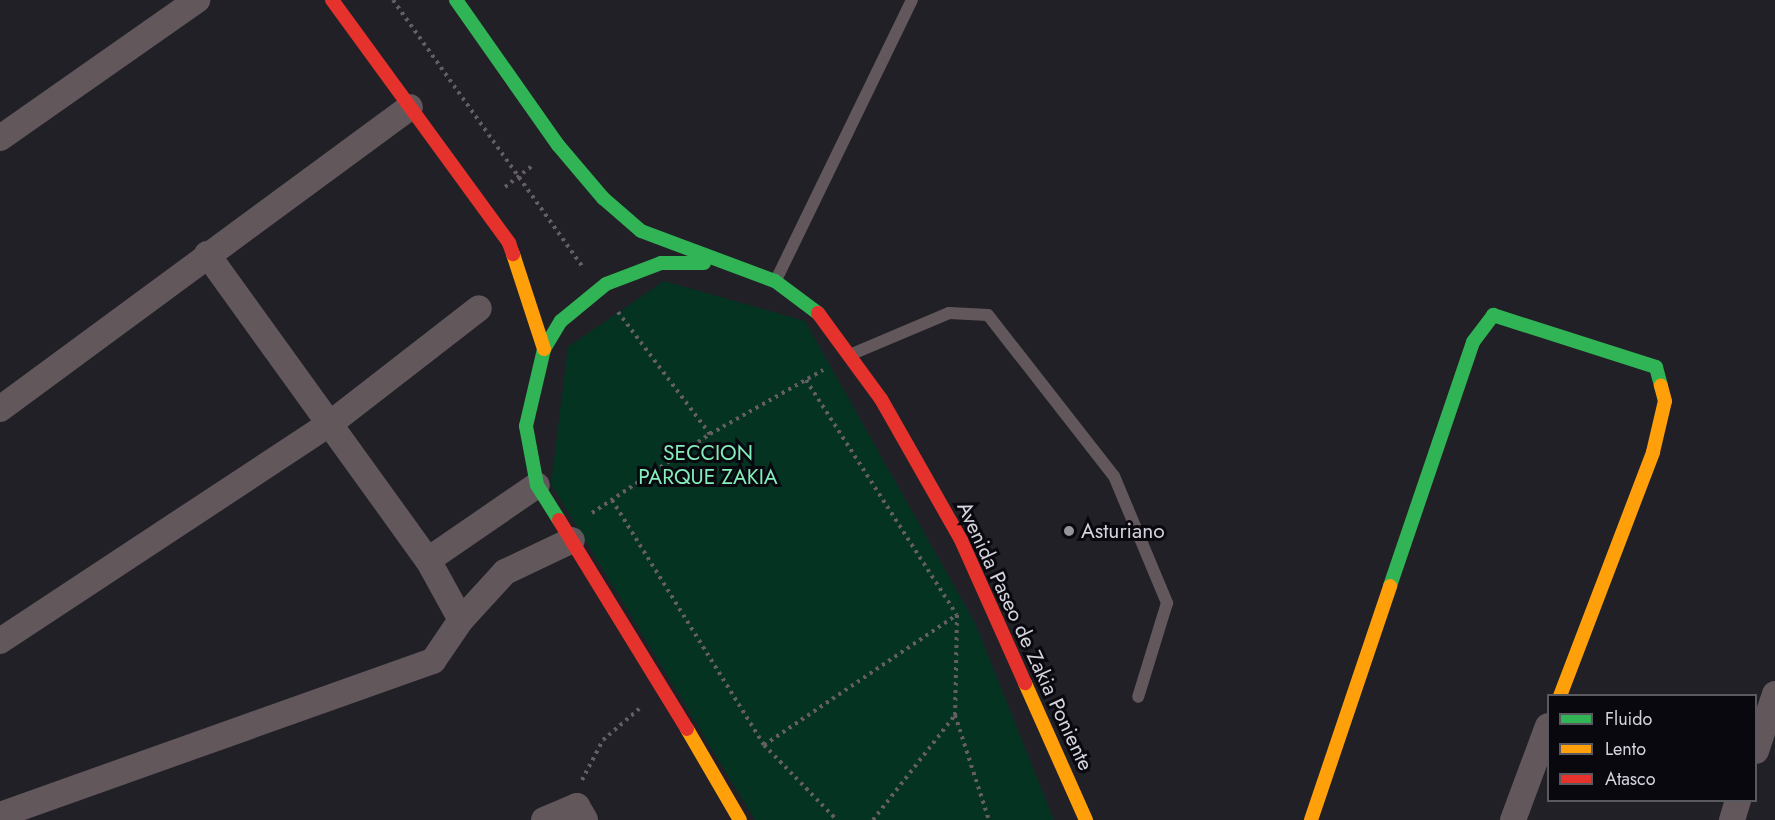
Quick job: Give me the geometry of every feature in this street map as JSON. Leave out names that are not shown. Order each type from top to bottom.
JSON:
[{"type":"street","points":[[0,138],[197,0]]},
{"type":"street","points":[[332,0],[508,243],[544,349]]},
{"type":"street","name":"Avenida Paseo de Zakia Poniente","points":[[460,1],[558,145],[603,198],[641,231],[775,281],[822,316],[881,399],[961,540],[1086,820]]},
{"type":"street","points":[[0,409],[207,254],[410,107]]},
{"type":"street","points":[[207,254],[428,560],[461,620]]},
{"type":"street","points":[[719,262],[661,263],[600,289],[561,321],[544,349],[526,426],[537,485],[665,690],[740,820]]},
{"type":"street","points":[[0,642],[331,423],[479,308]]},
{"type":"street","points":[[1311,820],[1473,342],[1493,315],[1656,367],[1665,401],[1653,452],[1561,694]]},
{"type":"street","points":[[428,560],[537,485]]},
{"type":"street","points":[[0,815],[433,661],[461,620],[505,573],[569,534]]},
{"type":"street","points":[[1757,745],[1775,694]]},
{"type":"street","points":[[1513,820],[1547,729]]},
{"type":"street","points":[[1732,820],[1738,802]]},
{"type":"street","points":[[544,820],[581,813]]},
{"type":"lane","points":[[775,281],[912,0]]},
{"type":"lane","points":[[850,355],[949,313],[988,315],[1114,476],[1167,603],[1138,697]]},
{"type":"path","points":[[393,0],[600,289],[710,434]]},
{"type":"path","points":[[569,534],[612,500],[710,434],[850,355]]},
{"type":"path","points":[[806,380],[957,615],[955,715],[988,820]]},
{"type":"path","points":[[612,500],[764,744],[837,820]]},
{"type":"path","points":[[764,744],[957,615]]},
{"type":"path","points":[[581,813],[583,773],[603,740],[665,690]]},
{"type":"path","points":[[873,820],[955,715]]},
{"type":"green space","name":"SECCION PARQUE ZAKIA","points":[[664,281],[805,321],[975,623],[1054,820],[755,820],[551,484],[568,347]]},
{"type":"traffic: fast","points":[[456,0],[558,145],[603,198],[641,231],[775,281],[818,313]]},
{"type":"traffic: fast","points":[[559,520],[537,485],[526,426],[544,349],[561,321],[606,284],[661,263],[704,263]]},
{"type":"traffic: fast","points":[[1390,586],[1473,342],[1493,315],[1656,367],[1661,386]]},
{"type":"traffic: slow","points":[[513,254],[544,349]]},
{"type":"traffic: slow","points":[[1561,694],[1653,452],[1665,401],[1661,386]]},
{"type":"traffic: slow","points":[[1311,820],[1390,586]]},
{"type":"traffic: slow","points":[[1025,683],[1086,820]]},
{"type":"traffic: slow","points":[[687,729],[740,820]]},
{"type":"traffic: jam","points":[[332,0],[509,243],[513,254]]},
{"type":"traffic: jam","points":[[818,313],[881,399],[961,540],[1025,683]]},
{"type":"traffic: jam","points":[[559,520],[687,729]]},
{"type":"place","name":"Asturiano","points":[[1069,531]]}]
